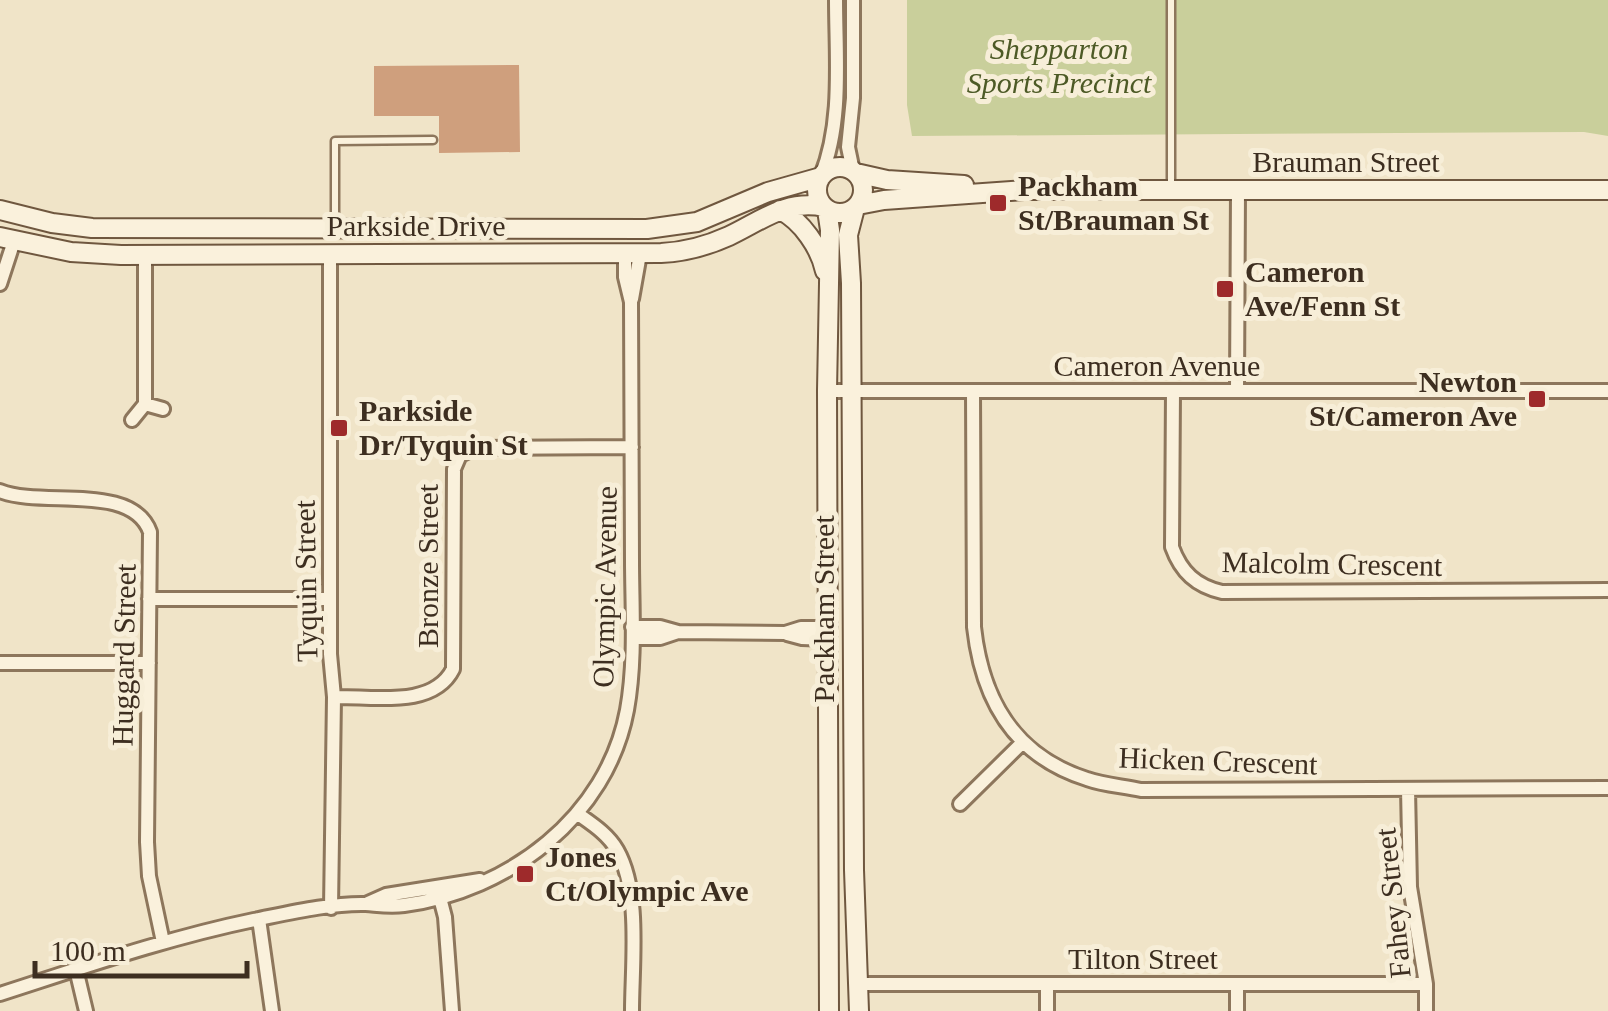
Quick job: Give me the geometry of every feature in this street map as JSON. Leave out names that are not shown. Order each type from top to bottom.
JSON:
[{"type":"street","points":[[836,0],[835,101],[830,150],[816,192],[825,208],[842,213],[856,206],[863,188],[848,148],[853,98],[853,0]]},
{"type":"street","points":[[821,176],[834,167],[854,172]]},
{"type":"street","name":"Brauman Street","points":[[854,172],[940,189],[1608,190]]},
{"type":"street","name":"Parkside Drive","points":[[0,210],[20,217],[92,228],[633,230],[697,222],[768,192],[821,176]]},
{"type":"street","name":"Brauman Street","points":[[856,206],[940,189]]},
{"type":"street","points":[[1238,190],[1238,391]]},
{"type":"street","name":"Parkside Drive","points":[[7,239],[83,253],[145,256],[633,253],[698,248],[780,210],[800,204],[825,208]]},
{"type":"street","name":"Packham Street","points":[[856,206],[848,235],[854,870],[860,1011]]},
{"type":"street","name":"Packham Street","points":[[825,208],[830,230],[829,1011]]},
{"type":"street","points":[[780,210],[794,218],[818,253],[827,282]]},
{"type":"street","points":[[0,284],[7,239],[20,217]]},
{"type":"street","points":[[242,255],[243,230]]},
{"type":"street","points":[[330,254],[332,230]]},
{"type":"street","points":[[633,230],[633,253]]},
{"type":"street","name":"Olympic Avenue","points":[[0,994],[164,942],[259,919],[366,904],[386,895],[439,893],[492,878],[538,850],[578,814],[616,751],[632,681],[633,253]]},
{"type":"street","name":"Tyquin Street","points":[[330,254],[332,908]]},
{"type":"street","points":[[132,420],[145,404],[145,256]]},
{"type":"street","name":"Hicken Crescent","points":[[974,390],[974,627],[978,662],[1000,715],[1022,743],[1086,779],[1141,790],[1608,788]]},
{"type":"street","name":"Cameron Avenue","points":[[827,391],[1608,391]]},
{"type":"street","name":"Malcolm Crescent","points":[[1173,391],[1172,547],[1182,569],[1209,589],[1608,590]]},
{"type":"street","points":[[145,404],[164,409]]},
{"type":"street","name":"Bronze Street","points":[[334,697],[427,694],[447,681],[453,669],[454,470],[460,455],[475,448],[632,448]]},
{"type":"street","name":"Huggard Street","points":[[0,491],[23,498],[78,499],[136,510],[146,520],[150,532],[147,842],[149,876],[164,942]]},
{"type":"street","points":[[149,598],[330,598]]},
{"type":"street","points":[[632,632],[660,638],[678,632],[785,633],[800,628],[852,634]]},
{"type":"street","points":[[0,663],[148,663]]},
{"type":"street","points":[[960,804],[1022,743]]},
{"type":"street","name":"Fahey Street","points":[[1408,789],[1410,887],[1426,984],[1426,1011]]},
{"type":"street","points":[[578,814],[600,829],[616,848],[627,872],[632,894],[632,1011]]},
{"type":"street","points":[[439,893],[452,1011]]},
{"type":"street","points":[[259,919],[272,1011]]},
{"type":"street","points":[[76,970],[86,1011]]},
{"type":"street","points":[[829,984],[859,984]]},
{"type":"street","name":"Tilton Street","points":[[859,984],[1426,984]]},
{"type":"street","points":[[1048,984],[1048,1011]]},
{"type":"street","points":[[1237,984],[1237,1011]]},
{"type":"lane","points":[[1170,0],[1171,190]]},
{"type":"lane","points":[[332,230],[335,141],[433,140]]},
{"type":"green space","name":"Shepparton Sports Precinct","points":[[907,0],[1608,0],[1608,136],[1584,132],[912,136],[907,105]]},
{"type":"building","points":[[519,65],[520,152],[439,153],[439,116],[374,116],[374,66]]},
{"type":"place","name":"Packham St/Brauman St","points":[[998,203]]},
{"type":"place","name":"Cameron Ave/Fenn St","points":[[1225,289]]},
{"type":"place","name":"Newton St/Cameron Ave","points":[[1537,399]]},
{"type":"place","name":"Parkside Dr/Tyquin St","points":[[339,428]]},
{"type":"place","name":"Jones Ct/Olympic Ave","points":[[525,874]]}]
